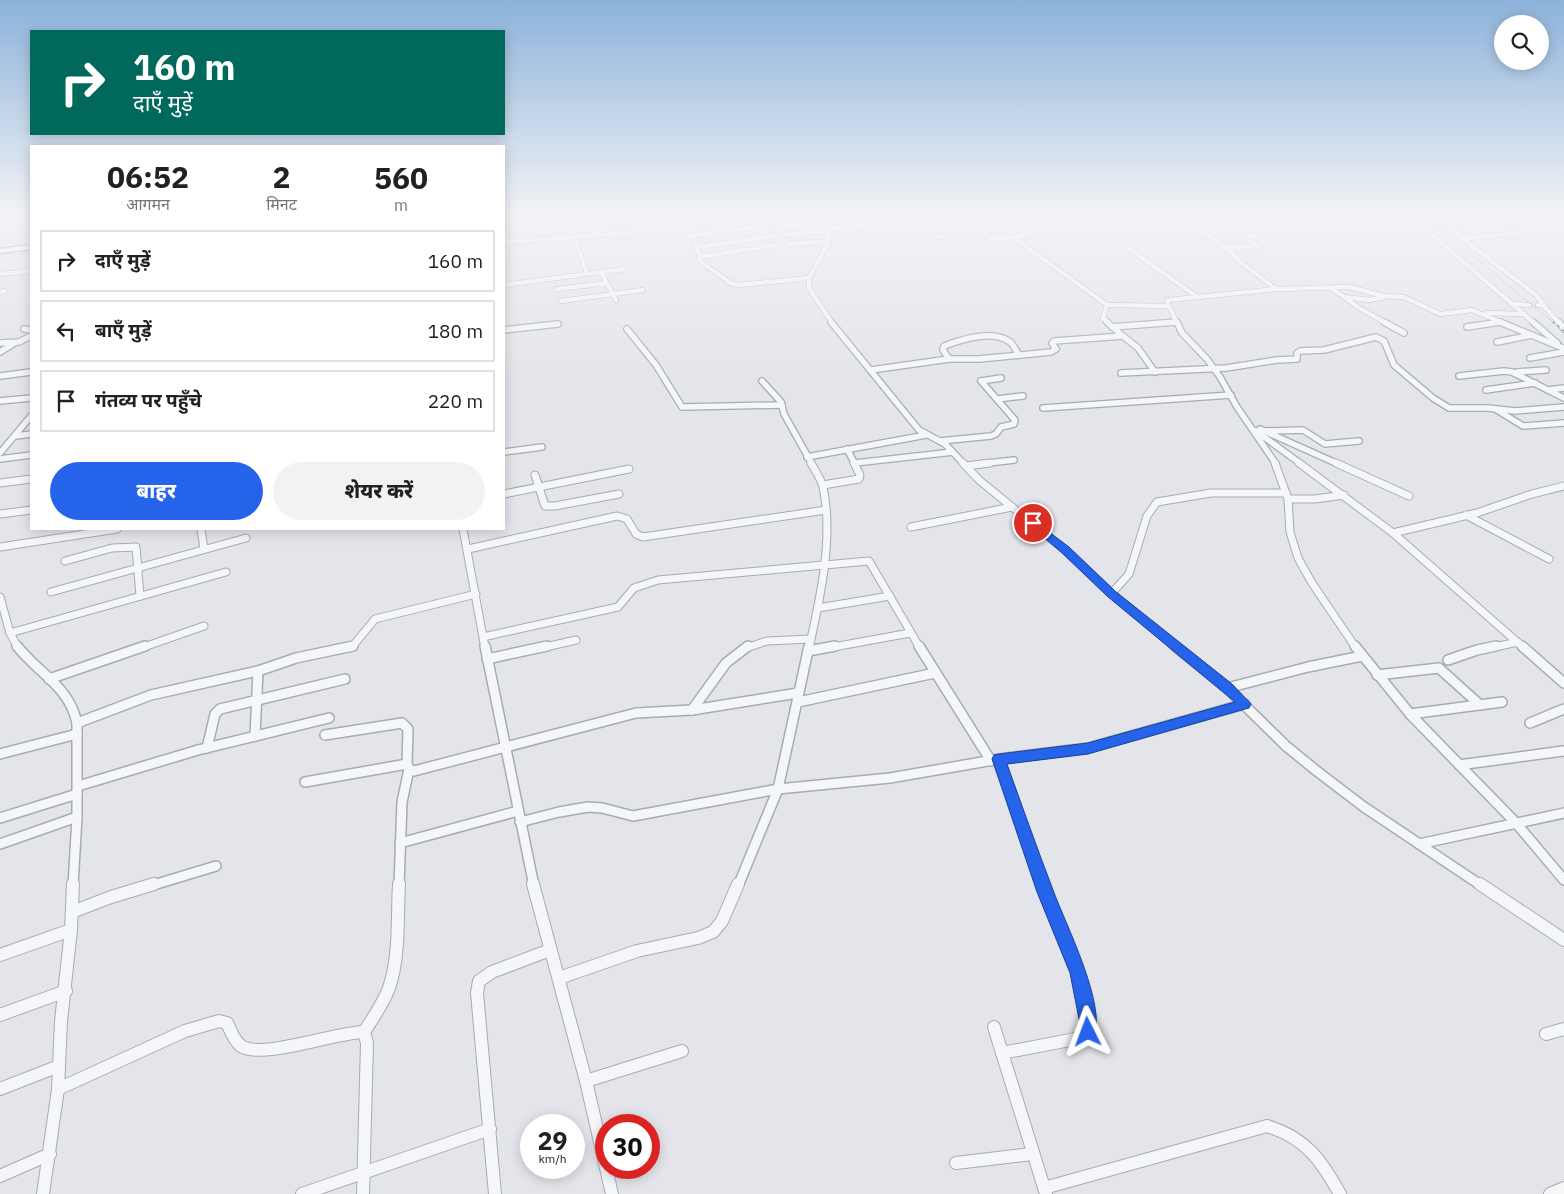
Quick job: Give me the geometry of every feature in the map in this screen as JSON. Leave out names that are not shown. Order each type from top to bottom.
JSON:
[{"type":"street","points":[[505,285],[618,270]]},
{"type":"street","points":[[712,270],[736,285],[809,278]]},
{"type":"street","points":[[813,270],[809,278],[809,288],[830,321],[913,424],[926,435],[940,441],[953,452],[979,480],[1065,550],[1111,594],[1227,688],[1286,746],[1318,772],[1364,807],[1564,940]]},
{"type":"street","points":[[1058,270],[1106,305],[1168,306]]},
{"type":"street","points":[[1159,270],[1196,296]]},
{"type":"street","points":[[1251,270],[1276,289]]},
{"type":"street","points":[[1472,270],[1564,350]]},
{"type":"street","points":[[1503,270],[1537,296],[1544,304],[1540,305],[1551,312],[1564,329]]},
{"type":"street","points":[[0,274],[30,271]]},
{"type":"street","points":[[601,272],[616,300]]},
{"type":"street","points":[[557,289],[607,283]]},
{"type":"street","points":[[1332,288],[1404,333]]},
{"type":"street","points":[[1353,288],[1375,299]]},
{"type":"street","points":[[1387,297],[1353,288],[1276,289],[1168,300],[1168,306],[1182,333],[1214,369],[1276,464],[1287,496],[1290,532],[1298,558],[1312,583],[1362,656],[1410,714],[1516,823],[1563,877]]},
{"type":"street","points":[[561,301],[643,290]]},
{"type":"street","points":[[1342,296],[1375,299],[1404,297],[1440,314],[1468,310],[1480,313],[1564,350]]},
{"type":"street","points":[[1512,304],[1529,305]]},
{"type":"street","points":[[1106,305],[1102,315],[1103,318],[1138,348],[1155,372]]},
{"type":"street","points":[[1480,313],[1524,314]]},
{"type":"street","points":[[1112,327],[1176,322]]},
{"type":"street","points":[[1467,327],[1500,322]]},
{"type":"street","points":[[505,330],[558,324]]},
{"type":"street","points":[[24,329],[30,330]]},
{"type":"street","points":[[627,329],[656,365],[682,407],[782,405]]},
{"type":"street","points":[[1497,342],[1532,335]]},
{"type":"street","points":[[0,352],[30,336]]},
{"type":"street","points":[[949,359],[943,350],[944,346],[958,341],[989,336],[1010,341],[1019,355]]},
{"type":"street","points":[[871,370],[949,359],[1055,351],[1056,349],[1052,342],[1056,340],[1123,336]]},
{"type":"street","points":[[1121,373],[1214,369],[1297,359],[1297,353],[1300,351],[1324,350],[1376,337],[1382,339],[1387,346],[1394,365],[1440,403],[1453,409],[1493,408],[1515,411],[1564,407]]},
{"type":"street","points":[[0,343],[15,343]]},
{"type":"street","points":[[1530,358],[1564,350]]},
{"type":"street","points":[[1515,373],[1546,370]]},
{"type":"street","points":[[1459,376],[1504,371],[1515,373],[1564,398]]},
{"type":"street","points":[[0,376],[30,372]]},
{"type":"street","points":[[940,441],[991,436],[996,434],[1001,427],[1014,424],[1015,420],[981,381],[1001,378]]},
{"type":"street","points":[[559,978],[628,954],[698,938],[713,932],[722,921],[729,906],[778,789],[818,608],[825,566],[826,510],[822,484],[784,414],[782,405],[762,381]]},
{"type":"street","points":[[1486,390],[1536,383]]},
{"type":"street","points":[[1548,390],[1564,388]]},
{"type":"street","points":[[1043,408],[1231,395]]},
{"type":"street","points":[[997,399],[1023,396]]},
{"type":"street","points":[[0,401],[30,398]]},
{"type":"street","points":[[1493,408],[1523,426],[1564,423]]},
{"type":"street","points":[[0,453],[30,417]]},
{"type":"street","points":[[1250,426],[1409,496]]},
{"type":"street","points":[[1250,426],[1393,533],[1564,683]]},
{"type":"street","points":[[1264,432],[1304,430],[1325,444],[1359,441]]},
{"type":"street","points":[[16,436],[30,434]]},
{"type":"street","points":[[807,457],[926,435]]},
{"type":"street","points":[[505,452],[542,447]]},
{"type":"street","points":[[822,484],[859,479],[860,475],[856,463],[847,449]]},
{"type":"street","points":[[856,463],[953,452]]},
{"type":"street","points":[[0,459],[30,455]]},
{"type":"street","points":[[966,466],[1014,460]]},
{"type":"street","points":[[505,494],[629,469]]},
{"type":"street","points":[[534,475],[542,504],[549,507],[619,494]]},
{"type":"street","points":[[0,483],[30,480]]},
{"type":"street","points":[[1393,533],[1491,509],[1546,490],[1564,486]]},
{"type":"street","points":[[1111,594],[1125,581],[1131,572],[1147,517],[1152,506],[1157,502],[1211,493],[1315,499],[1344,495]]},
{"type":"street","points":[[911,527],[1012,507]]},
{"type":"street","points":[[0,514],[30,510]]},
{"type":"street","points":[[468,549],[617,516],[629,518],[636,534],[644,537],[826,510]]},
{"type":"street","points":[[1466,515],[1550,559]]},
{"type":"street","points":[[0,547],[96,530]]},
{"type":"street","points":[[202,530],[204,549]]},
{"type":"street","points":[[463,530],[476,594],[482,637],[506,746],[531,875],[586,1081],[612,1194]]},
{"type":"street","points":[[51,592],[246,538]]},
{"type":"street","points":[[65,561],[130,545],[136,548],[140,596]]},
{"type":"street","points":[[482,637],[618,607],[624,603],[632,589],[643,583],[658,580],[869,561],[935,673],[995,760],[1078,973],[1089,1024],[1088,1032],[1084,1036],[1075,1039],[1002,1053]]},
{"type":"street","points":[[10,633],[226,572]]},
{"type":"street","points":[[77,723],[151,695],[258,671],[296,658],[352,647],[375,619],[476,594]]},
{"type":"street","points":[[818,608],[890,596]]},
{"type":"street","points":[[0,597],[10,633],[16,646],[70,698],[76,709],[78,790],[72,912],[66,991],[61,1021],[58,1089],[43,1194]]},
{"type":"street","points":[[50,679],[204,626]]},
{"type":"street","points":[[808,651],[910,633]]},
{"type":"street","points":[[692,710],[721,669],[746,647],[763,642],[811,639]]},
{"type":"street","points":[[487,659],[576,640]]},
{"type":"street","points":[[1448,660],[1477,650],[1518,642]]},
{"type":"street","points":[[1227,688],[1308,667],[1362,656]]},
{"type":"street","points":[[1377,675],[1439,668],[1480,705]]},
{"type":"street","points":[[255,736],[258,671]]},
{"type":"street","points":[[305,782],[408,766],[414,770],[422,770],[506,746],[636,713],[692,710],[798,697],[935,673]]},
{"type":"street","points":[[207,748],[217,712],[224,707],[345,679]]},
{"type":"street","points":[[1410,714],[1502,702]]},
{"type":"street","points":[[400,843],[519,816],[599,807],[633,816],[778,789],[890,778],[995,760],[1088,748],[1245,704]]},
{"type":"street","points":[[1530,723],[1564,709]]},
{"type":"street","points":[[0,818],[78,790],[207,748],[328,718]]},
{"type":"street","points":[[325,735],[402,723],[408,729],[408,766],[402,802],[396,956],[389,987],[381,1005],[364,1032],[367,1042],[363,1194]]},
{"type":"street","points":[[0,754],[77,734]]},
{"type":"street","points":[[1459,765],[1563,750]]},
{"type":"street","points":[[1419,844],[1564,813]]},
{"type":"street","points":[[0,844],[77,817]]},
{"type":"street","points":[[72,912],[138,888],[216,866]]},
{"type":"street","points":[[0,955],[70,930]]},
{"type":"street","points":[[495,1194],[477,993],[479,981],[492,972],[550,950]]},
{"type":"street","points":[[0,1015],[66,991]]},
{"type":"street","points":[[58,1089],[185,1031],[219,1021],[227,1023],[236,1044],[245,1049],[258,1051],[364,1032]]},
{"type":"street","points":[[994,1027],[1045,1191],[1267,1126],[1285,1130],[1302,1141],[1327,1170],[1340,1194]]},
{"type":"street","points":[[1546,1034],[1564,1029]]},
{"type":"street","points":[[586,1081],[682,1051]]},
{"type":"street","points":[[0,1090],[60,1066]]},
{"type":"street","points":[[302,1194],[490,1129]]},
{"type":"street","points":[[0,1176],[50,1154]]},
{"type":"street","points":[[956,1164],[1032,1154]]},
{"type":"street","points":[[1550,1194],[1564,1188]]},
{"type":"railway","points":[[1489,270],[1554,323]]},
{"type":"railway","points":[[1553,322],[1564,331]]},
{"type":"route","points":[[1033,523],[1065,550],[1111,594],[1245,704],[1123,740],[1088,748],[999,759],[1045,892],[1078,973],[1085,999],[1089,1024],[1088,1032]]}]
